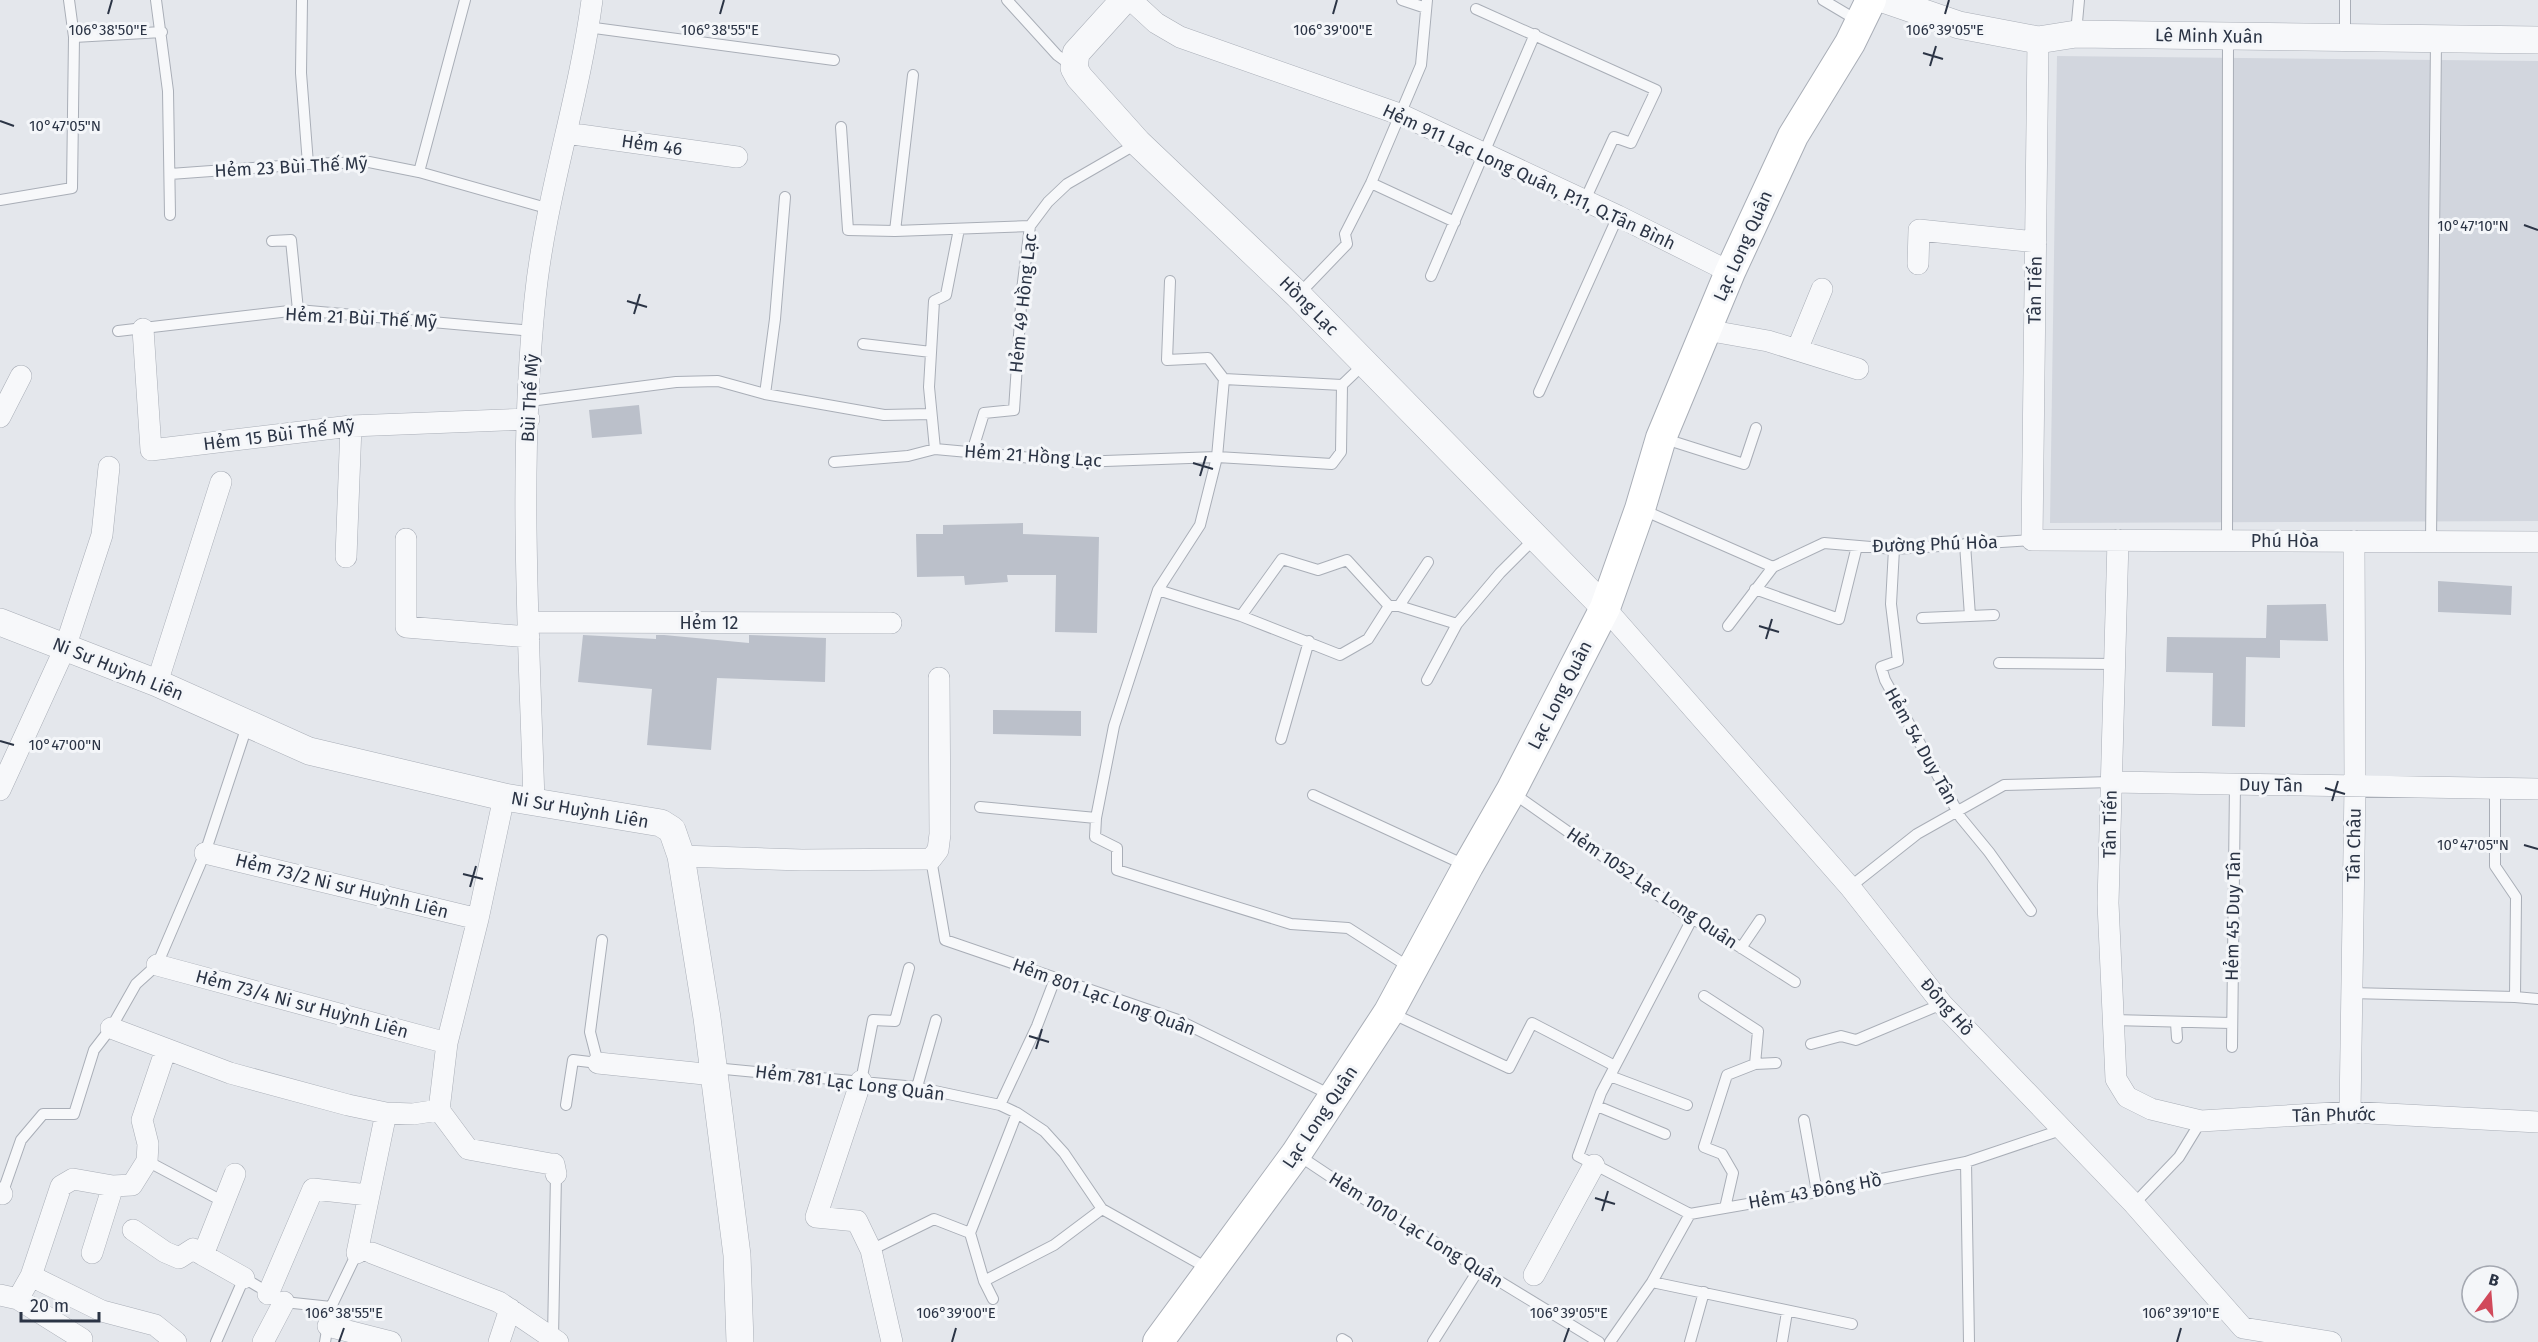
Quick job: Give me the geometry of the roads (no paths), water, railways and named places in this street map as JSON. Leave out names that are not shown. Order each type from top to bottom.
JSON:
[{"type":"main road","name":"Lạc Long Quân","points":[[1158,1342],[1296,1154],[1389,1012],[1511,792],[1605,608],[1662,438],[1730,272],[1793,136],[1866,11]]},
{"type":"street","name":"Bùi Thế Mỹ","points":[[534,802],[528,630],[529,410],[533,331],[541,254],[592,0]]},
{"type":"street","points":[[1074,68],[1076,53],[1124,0]]},
{"type":"street","name":"Hẻm 911 Lạc Long Quân, P.11, Q.Tân Bình","points":[[1131,0],[1156,23],[1180,37],[1402,115],[1585,200],[1730,272]]},
{"type":"street","name":"Lê Minh Xuân","points":[[1886,0],[1959,25],[2038,40],[2076,34],[2538,40]]},
{"type":"street","name":"Tân Tiến","points":[[2032,540],[2038,40]]},
{"type":"street","name":"Hồng Lạc","points":[[1074,68],[1138,143],[1299,295],[1605,608]]},
{"type":"street","name":"Hẻm 46","points":[[566,133],[737,157]]},
{"type":"street","points":[[1918,264],[1919,230],[2036,242]]},
{"type":"street","points":[[1797,350],[1822,289]]},
{"type":"street","name":"Hẻm 15 Bùi Thế Mỹ","points":[[144,328],[151,450],[351,426],[529,410]]},
{"type":"street","points":[[1706,330],[1768,341],[1858,369]]},
{"type":"street","points":[[0,417],[21,375]]},
{"type":"street","points":[[346,557],[351,426]]},
{"type":"street","points":[[0,790],[65,648],[102,535],[110,467]]},
{"type":"street","points":[[157,683],[221,482]]},
{"type":"street","name":"Hẻm 12","points":[[406,539],[405,627],[528,630],[891,623]]},
{"type":"street","name":"Phú Hòa","points":[[2032,540],[2538,542]]},
{"type":"street","name":"Tân Tiến","points":[[2118,540],[2108,903],[2116,1079],[2127,1097],[2133,1100]]},
{"type":"street","name":"Tân Châu","points":[[2350,1112],[2350,993],[2355,786],[2354,541]]},
{"type":"street","name":"Đông Hồ","points":[[1605,608],[1850,887],[1942,1004],[2061,1131],[2134,1204],[2244,1335],[2331,1342]]},
{"type":"street","name":"Ni Sư Huỳnh Liên","points":[[0,622],[157,683],[309,751],[504,797],[661,823],[672,830],[681,856],[714,1071],[737,1255],[740,1342]]},
{"type":"street","points":[[681,856],[802,860],[931,859],[938,850],[940,834],[939,678]]},
{"type":"street","name":"Duy Tân","points":[[2111,782],[2538,789]]},
{"type":"street","points":[[504,797],[478,919],[447,1043],[439,1110],[468,1149],[554,1164],[556,1174]]},
{"type":"street","name":"Hẻm 73/2 Ni sư Huỳnh Liên","points":[[205,853],[478,919]]},
{"type":"street","name":"Hẻm 73/4 Ni sư Huỳnh Liên","points":[[157,965],[447,1043]]},
{"type":"street","points":[[111,1028],[230,1073],[386,1113],[413,1114],[439,1110]]},
{"type":"street","points":[[82,1339],[9,1297],[31,1276],[61,1186],[73,1179],[113,1186],[132,1185],[147,1161],[148,1144],[142,1120],[166,1049]]},
{"type":"street","points":[[598,1063],[714,1071]]},
{"type":"street","points":[[861,1081],[816,1217],[856,1221],[871,1250],[892,1342]]},
{"type":"street","name":"Tân Phước","points":[[2133,1100],[2151,1109],[2201,1120],[2350,1112],[2538,1122]]},
{"type":"street","points":[[386,1113],[368,1195],[364,1253],[499,1302],[555,1340]]},
{"type":"street","points":[[1534,1275],[1586,1161]]},
{"type":"street","points":[[203,1255],[235,1174]]},
{"type":"street","points":[[92,1253],[113,1186]]},
{"type":"street","points":[[263,1342],[313,1189],[368,1195]]},
{"type":"street","points":[[133,1230],[165,1252],[179,1258],[193,1250],[244,1278]]},
{"type":"street","points":[[31,1276],[102,1311],[155,1325],[176,1342]]},
{"type":"street","points":[[499,1342],[510,1309]]},
{"type":"street","points":[[328,1325],[391,1342]]},
{"type":"lane","points":[[0,200],[72,188],[74,37],[69,0]]},
{"type":"lane","points":[[156,0],[168,91],[170,215]]},
{"type":"lane","points":[[302,0],[301,73],[308,164]]},
{"type":"lane","points":[[419,172],[465,0]]},
{"type":"lane","points":[[1007,0],[1057,55],[1074,68]]},
{"type":"lane","points":[[1299,295],[1347,244],[1345,234],[1402,115],[1421,65],[1426,4],[1402,0]]},
{"type":"lane","points":[[1823,0],[1866,11]]},
{"type":"lane","points":[[2076,34],[2079,0]]},
{"type":"lane","points":[[2345,0],[2345,37]]},
{"type":"lane","points":[[1476,9],[1656,90],[1631,143],[1614,137],[1585,200]]},
{"type":"lane","points":[[587,27],[834,60]]},
{"type":"lane","points":[[74,37],[162,32]]},
{"type":"lane","points":[[1431,276],[1535,34]]},
{"type":"lane","points":[[2227,540],[2228,36]]},
{"type":"lane","points":[[2431,541],[2436,39]]},
{"type":"lane","points":[[896,231],[913,75]]},
{"type":"lane","points":[[841,127],[848,230],[896,231],[1030,226]]},
{"type":"lane","name":"Hẻm 49 Hồng Lạc","points":[[972,452],[984,413],[1014,410],[1022,290],[1030,226],[1048,202],[1067,184],[1138,143]]},
{"type":"lane","name":"Hẻm 23 Bùi Thế Mỹ","points":[[170,174],[369,162],[419,172],[550,209]]},
{"type":"lane","points":[[1371,183],[1455,222]]},
{"type":"lane","points":[[765,394],[775,320],[785,197]]},
{"type":"lane","points":[[1539,392],[1618,216]]},
{"type":"lane","points":[[935,449],[929,387],[934,301],[946,295],[959,229]]},
{"type":"lane","points":[[272,241],[291,240],[298,310]]},
{"type":"lane","points":[[1170,281],[1167,360],[1208,358],[1224,379],[1217,457],[1200,525],[1158,590],[1114,726],[1096,818],[1095,837],[1117,848],[1117,870],[1291,924],[1348,928],[1413,970]]},
{"type":"lane","name":"Hẻm 21 Bùi Thế Mỹ","points":[[118,331],[298,310],[533,331]]},
{"type":"lane","points":[[863,344],[931,352]]},
{"type":"lane","points":[[1224,379],[1342,385],[1365,363]]},
{"type":"lane","points":[[529,410],[686,381],[718,381],[765,394],[884,416],[931,414]]},
{"type":"lane","name":"Hẻm 21 Hồng Lạc","points":[[834,462],[908,456],[935,449],[1077,462],[1217,457],[1332,464],[1341,453],[1342,385]]},
{"type":"lane","points":[[1662,438],[1744,464],[1756,428]]},
{"type":"lane","points":[[1640,509],[1773,567],[1728,626]]},
{"type":"lane","points":[[1426,680],[1457,624],[1500,573],[1535,538]]},
{"type":"lane","name":"Đường Phú Hòa","points":[[1773,567],[1824,543],[1894,549],[2032,540]]},
{"type":"lane","points":[[1965,544],[1970,616]]},
{"type":"lane","points":[[1755,589],[1839,619],[1857,546]]},
{"type":"lane","name":"Hẻm 54 Duy Tân","points":[[1894,549],[1891,604],[1898,661],[1881,667],[1885,680],[1958,812],[2031,911]]},
{"type":"lane","points":[[1241,616],[1282,559],[1318,570],[1347,560],[1394,606],[1457,624]]},
{"type":"lane","points":[[1158,590],[1241,616],[1340,655],[1368,639],[1428,562]]},
{"type":"lane","points":[[1922,618],[1994,615]]},
{"type":"lane","points":[[1281,739],[1309,641]]},
{"type":"lane","points":[[1999,663],[2115,664]]},
{"type":"lane","points":[[1,1196],[21,1140],[43,1114],[74,1114],[94,1050],[111,1028],[136,984],[157,965],[205,853],[248,723]]},
{"type":"lane","name":"Hẻm 54 Duy Tân","points":[[1958,812],[2004,785],[2111,782]]},
{"type":"lane","name":"Hẻm 45 Duy Tân","points":[[2232,1047],[2235,784]]},
{"type":"lane","points":[[2495,788],[2495,866],[2517,897],[2515,997]]},
{"type":"lane","name":"Hẻm 1052 Lạc Long Quân","points":[[1511,792],[1692,919],[1796,982]]},
{"type":"lane","points":[[1313,795],[1468,866]]},
{"type":"lane","points":[[980,807],[1096,818]]},
{"type":"lane","points":[[1850,887],[1917,834],[1958,812]]},
{"type":"lane","name":"Hẻm 801 Lạc Long Quân","points":[[931,859],[945,940],[1178,1020],[1333,1096]]},
{"type":"lane","points":[[1611,1342],[1652,1281],[1690,1214],[1586,1161],[1597,1106],[1692,919]]},
{"type":"lane","points":[[1741,948],[1760,921]]},
{"type":"lane","points":[[566,1105],[573,1060],[598,1063],[590,1032],[602,940]]},
{"type":"lane","points":[[861,1081],[873,1020],[895,1021],[909,968]]},
{"type":"lane","points":[[1000,1105],[1037,1026],[1055,979]]},
{"type":"lane","points":[[2350,993],[2538,999]]},
{"type":"lane","points":[[1704,996],[1758,1031],[1755,1064]]},
{"type":"lane","points":[[1811,1044],[1841,1036],[1856,1040],[1942,1004]]},
{"type":"lane","points":[[1389,1012],[1509,1068],[1532,1023],[1613,1071],[1687,1105]]},
{"type":"lane","points":[[917,1087],[936,1020]]},
{"type":"lane","points":[[2113,1020],[2231,1023]]},
{"type":"lane","points":[[2176,1023],[2177,1038]]},
{"type":"lane","points":[[1725,1208],[1733,1173],[1722,1154],[1704,1147],[1727,1075],[1755,1064],[1776,1063]]},
{"type":"lane","name":"Hẻm 781 Lạc Long Quân","points":[[714,1071],[917,1087],[1000,1105],[1044,1131],[1064,1153],[1102,1209],[1212,1271]]},
{"type":"lane","points":[[1597,1106],[1665,1134]]},
{"type":"lane","points":[[993,1299],[984,1281],[970,1233],[1017,1113]]},
{"type":"lane","points":[[1804,1120],[1817,1192]]},
{"type":"lane","points":[[2134,1204],[2179,1157],[2201,1120]]},
{"type":"lane","name":"Hẻm 43 Đông Hồ","points":[[1690,1214],[1817,1192],[1966,1162],[2061,1131]]},
{"type":"lane","name":"Hẻm 1010 Lạc Long Quân","points":[[1296,1154],[1361,1197],[1599,1342]]},
{"type":"lane","points":[[147,1161],[224,1202]]},
{"type":"lane","points":[[1966,1162],[1969,1342]]},
{"type":"lane","points":[[555,1340],[556,1174]]},
{"type":"lane","points":[[984,1281],[1054,1245],[1102,1209]]},
{"type":"lane","points":[[871,1250],[934,1219],[970,1233]]},
{"type":"lane","points":[[216,1342],[244,1278],[276,1298],[328,1325],[364,1253]]},
{"type":"lane","points":[[1433,1342],[1479,1269]]},
{"type":"lane","points":[[1652,1281],[1787,1312],[1852,1324]]},
{"type":"lane","points":[[1690,1342],[1704,1292]]},
{"type":"lane","points":[[1782,1342],[1787,1312]]}]
